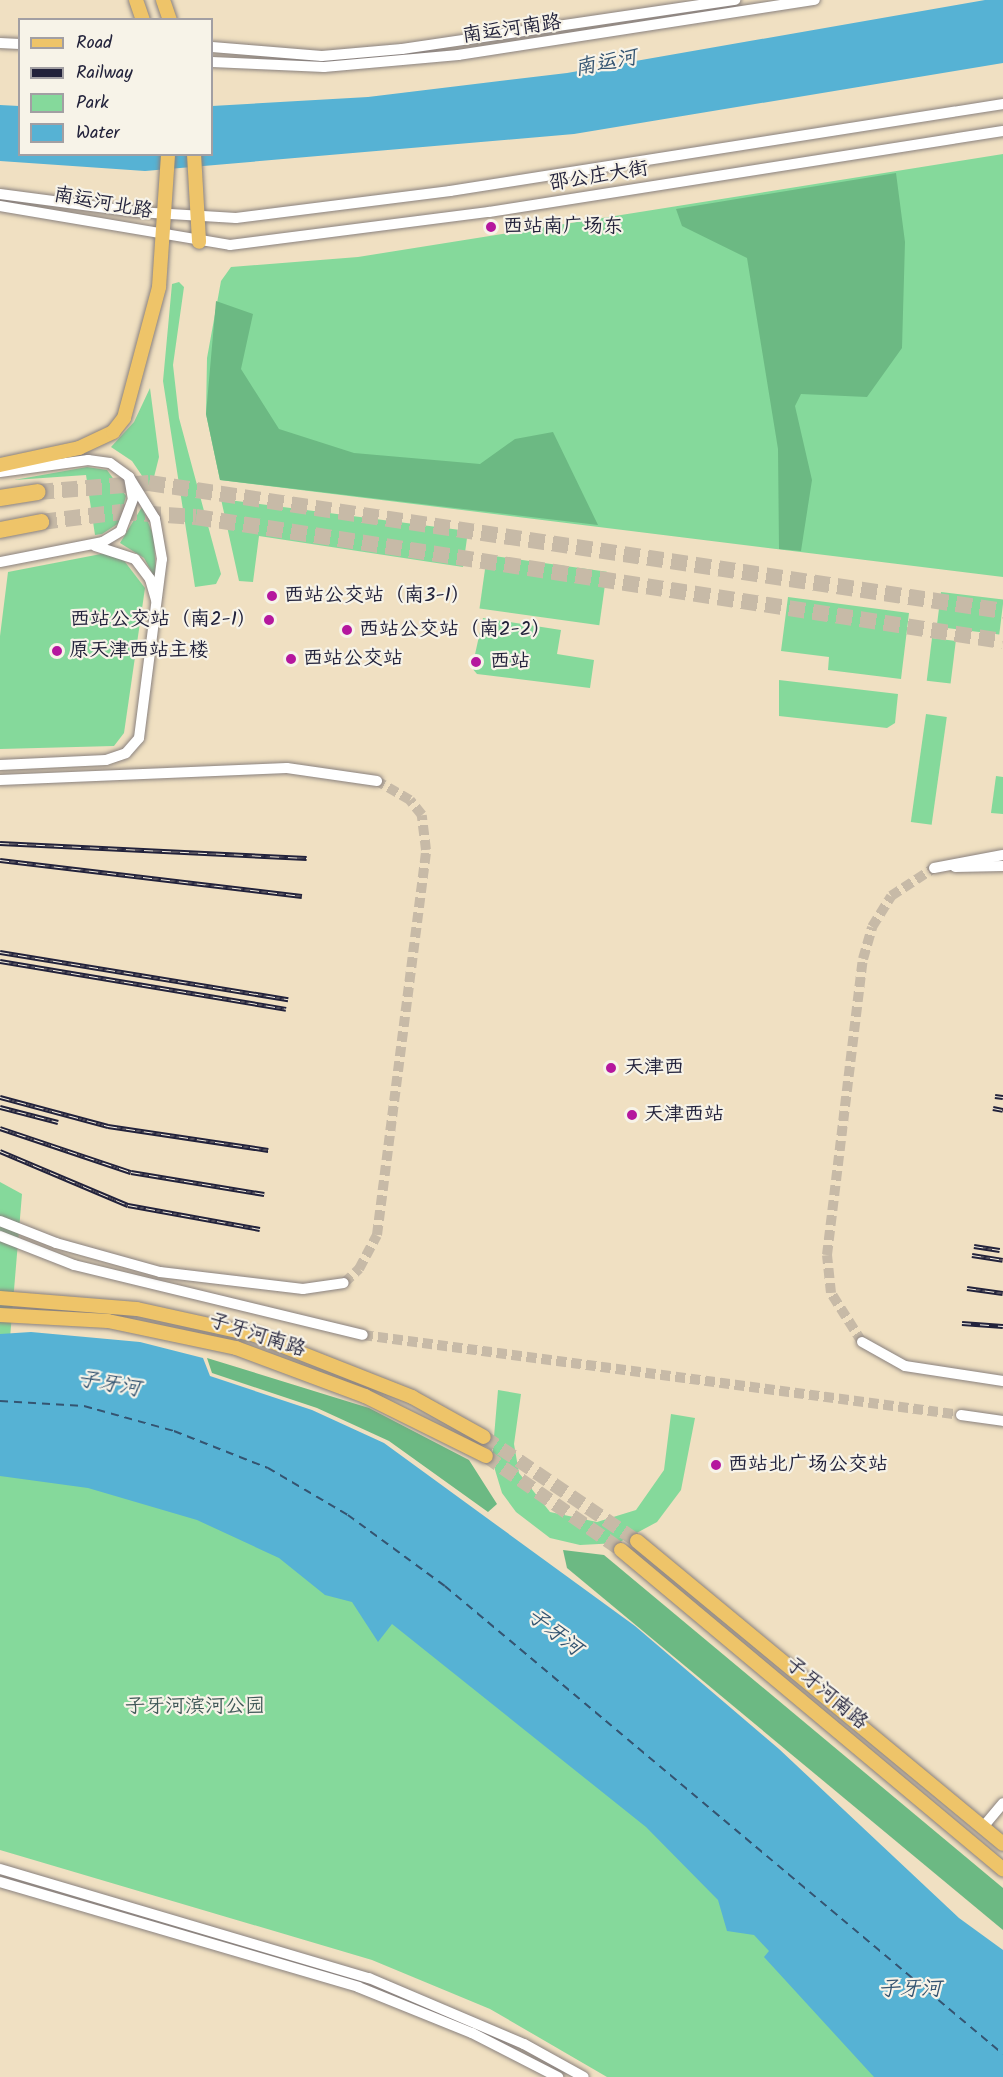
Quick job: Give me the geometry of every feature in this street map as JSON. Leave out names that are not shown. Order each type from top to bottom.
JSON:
[{"type":"highway","points":[[0,498],[39,492]]},
{"type":"highway","points":[[0,530],[41,522]]},
{"type":"main road","points":[[136,0],[142,18]]},
{"type":"main road","points":[[163,0],[169,18]]},
{"type":"main road","points":[[0,465],[79,448],[113,432],[132,399],[159,287],[168,215],[168,156]]},
{"type":"main road","points":[[194,156],[198,242]]},
{"type":"main road","name":"子牙河南路","points":[[0,1298],[137,1309],[255,1335],[411,1397],[484,1437]]},
{"type":"main road","name":"子牙河南路","points":[[0,1315],[108,1321],[236,1348],[365,1396],[486,1456]]},
{"type":"main road","name":"子牙河南路","points":[[637,1541],[1003,1844]]},
{"type":"main road","name":"子牙河南路","points":[[621,1550],[1003,1869]]},
{"type":"street","name":"南运河南路","points":[[213,47],[356,53],[542,32],[679,5],[735,0]]},
{"type":"street","name":"南运河南路","points":[[213,62],[324,67],[381,63],[682,23],[815,0]]},
{"type":"street","points":[[679,5],[682,23]]},
{"type":"street","points":[[0,44],[18,44]]},
{"type":"street","name":"邵公庄大街","points":[[198,217],[291,213],[1003,104]]},
{"type":"street","name":"邵公庄大街","points":[[198,242],[230,245],[340,234],[1003,131]]},
{"type":"street","name":"南运河北路","points":[[0,194],[198,217]]},
{"type":"street","name":"南运河北路","points":[[0,206],[165,234],[198,242]]},
{"type":"street","points":[[0,472],[88,460],[110,463],[129,477],[159,530],[158,606],[139,738],[126,753],[106,760],[0,765]]},
{"type":"street","points":[[0,562],[90,545],[113,537],[127,522],[133,499],[129,477]]},
{"type":"street","points":[[90,545],[119,550],[142,565],[158,606]]},
{"type":"street","points":[[0,780],[287,768],[377,781]]},
{"type":"street","points":[[1003,855],[934,868],[1003,866]]},
{"type":"street","points":[[0,1221],[56,1243],[160,1272],[303,1289],[344,1283]]},
{"type":"street","points":[[0,1236],[74,1265],[363,1335]]},
{"type":"street","points":[[862,1342],[905,1366],[1003,1381]]},
{"type":"street","points":[[961,1415],[1003,1421]]},
{"type":"street","points":[[983,1827],[1003,1803]]},
{"type":"street","points":[[0,1869],[369,1978],[524,2044],[584,2077]]},
{"type":"street","points":[[0,1882],[358,1987],[472,2033],[558,2077]]},
{"type":"green space","points":[[1003,154],[1003,577],[220,480],[206,414],[207,358],[221,281],[231,267],[358,257]]},
{"type":"green space","points":[[896,173],[905,242],[902,348],[867,397],[801,394],[795,406],[812,480],[801,551],[779,549],[778,449],[747,258],[682,226],[676,209]]},
{"type":"green space","points":[[179,282],[184,287],[173,365],[179,418],[221,574],[216,584],[195,587],[163,381],[172,284]]},
{"type":"green space","points":[[216,301],[253,314],[241,369],[279,429],[354,453],[480,464],[515,439],[553,432],[598,525],[220,480],[206,414]]},
{"type":"green space","points":[[150,388],[159,457],[151,489],[132,461],[111,447],[134,422]]},
{"type":"green space","points":[[87,467],[107,470],[126,496],[119,523],[102,534],[95,535],[86,475],[14,480]]},
{"type":"green space","points":[[221,499],[468,531],[463,567],[259,536],[253,582],[239,581]]},
{"type":"green space","points":[[142,507],[154,537],[156,580],[144,558],[120,543]]},
{"type":"green space","points":[[106,553],[122,558],[145,588],[124,733],[114,746],[0,749],[0,636],[8,572]]},
{"type":"green space","points":[[487,555],[607,572],[599,625],[479,608]]},
{"type":"green space","points":[[941,592],[1003,600],[999,634],[937,627]]},
{"type":"green space","points":[[788,597],[909,613],[901,679],[828,670],[829,657],[781,651]]},
{"type":"green space","points":[[483,618],[561,630],[557,654],[594,660],[590,688],[477,674],[472,668]]},
{"type":"green space","points":[[932,638],[956,641],[951,684],[927,681]]},
{"type":"green space","points":[[779,680],[898,694],[895,723],[887,728],[779,716]]},
{"type":"green space","points":[[926,714],[947,717],[932,825],[911,822]]},
{"type":"green space","points":[[996,776],[1003,777],[1003,814],[991,813]]},
{"type":"green space","points":[[0,1182],[22,1194],[9,1350],[0,1350]]},
{"type":"green space","points":[[207,1358],[369,1408],[469,1460],[497,1504],[488,1512],[389,1441],[317,1408],[212,1373]]},
{"type":"green space","points":[[498,1390],[521,1394],[514,1444],[519,1473],[550,1512],[597,1522],[636,1510],[664,1470],[671,1414],[695,1418],[681,1490],[657,1522],[618,1543],[580,1545],[550,1538],[516,1512],[502,1493],[492,1460]]},
{"type":"green space","name":"子牙河滨河公园","points":[[0,1458],[123,1474],[495,1664],[921,2077],[607,2077],[490,2009],[372,1960],[0,1850]]},
{"type":"green space","points":[[563,1550],[604,1555],[1003,1888],[1003,1930],[567,1568]]},
{"type":"water","points":[[985,0],[1003,0],[1003,63],[574,134],[145,171],[0,161],[0,105],[18,106],[18,156],[213,156],[213,106],[368,97],[567,73]]},
{"type":"water","name":"子牙河","points":[[31,1332],[140,1342],[203,1358],[210,1376],[312,1410],[384,1443],[635,1626],[779,1749],[959,1918],[1003,1950],[1003,2077],[874,2077],[764,1957],[769,1951],[754,1935],[727,1931],[718,1900],[646,1827],[392,1624],[378,1642],[352,1602],[325,1595],[279,1558],[197,1520],[88,1488],[0,1476],[0,1334]]},
{"type":"ferry route","points":[[0,1401],[84,1406],[174,1431],[268,1468],[348,1515],[445,1586],[1003,2054]]},
{"type":"tunnel","points":[[38,492],[149,483],[1003,611]]},
{"type":"tunnel","points":[[41,522],[121,512],[196,517],[1003,641]]},
{"type":"tunnel","points":[[344,1283],[359,1269],[377,1235],[426,850],[422,815],[410,800],[377,781]]},
{"type":"tunnel","points":[[862,1342],[831,1293],[827,1255],[863,959],[872,927],[891,896],[934,868]]},
{"type":"tunnel","points":[[363,1335],[961,1415]]},
{"type":"tunnel","points":[[484,1437],[637,1541]]},
{"type":"tunnel","points":[[486,1456],[621,1550]]},
{"type":"railway","points":[[0,843],[307,858]]},
{"type":"railway","points":[[0,860],[302,896]]},
{"type":"railway","points":[[0,952],[288,999]]},
{"type":"railway","points":[[0,961],[286,1009]]},
{"type":"railway","points":[[995,1096],[1003,1097]]},
{"type":"railway","points":[[0,1097],[108,1126],[268,1150]]},
{"type":"railway","points":[[0,1107],[58,1122]]},
{"type":"railway","points":[[993,1108],[1003,1110]]},
{"type":"railway","points":[[0,1128],[131,1172],[264,1194]]},
{"type":"railway","points":[[0,1151],[128,1205],[260,1229]]},
{"type":"railway","points":[[974,1246],[1000,1250]]},
{"type":"railway","points":[[972,1255],[1003,1260]]},
{"type":"railway","points":[[967,1288],[1003,1293]]},
{"type":"railway","points":[[962,1323],[1003,1326]]},
{"type":"place","name":"西站南广场东","points":[[491,227]]},
{"type":"place","name":"西站公交站（南3-1）","points":[[272,596]]},
{"type":"place","name":"西站公交站（南2-1）","points":[[269,620]]},
{"type":"place","name":"西站公交站（南2-2）","points":[[347,630]]},
{"type":"place","name":"原天津西站主楼","points":[[57,651]]},
{"type":"place","name":"西站公交站","points":[[291,659]]},
{"type":"place","name":"西站","points":[[476,662]]},
{"type":"place","name":"天津西","points":[[611,1068]]},
{"type":"place","name":"天津西站","points":[[632,1115]]},
{"type":"place","name":"西站北广场公交站","points":[[716,1465]]},
{"type":"water label","name":"南运河","points":[[606,64]]}]
